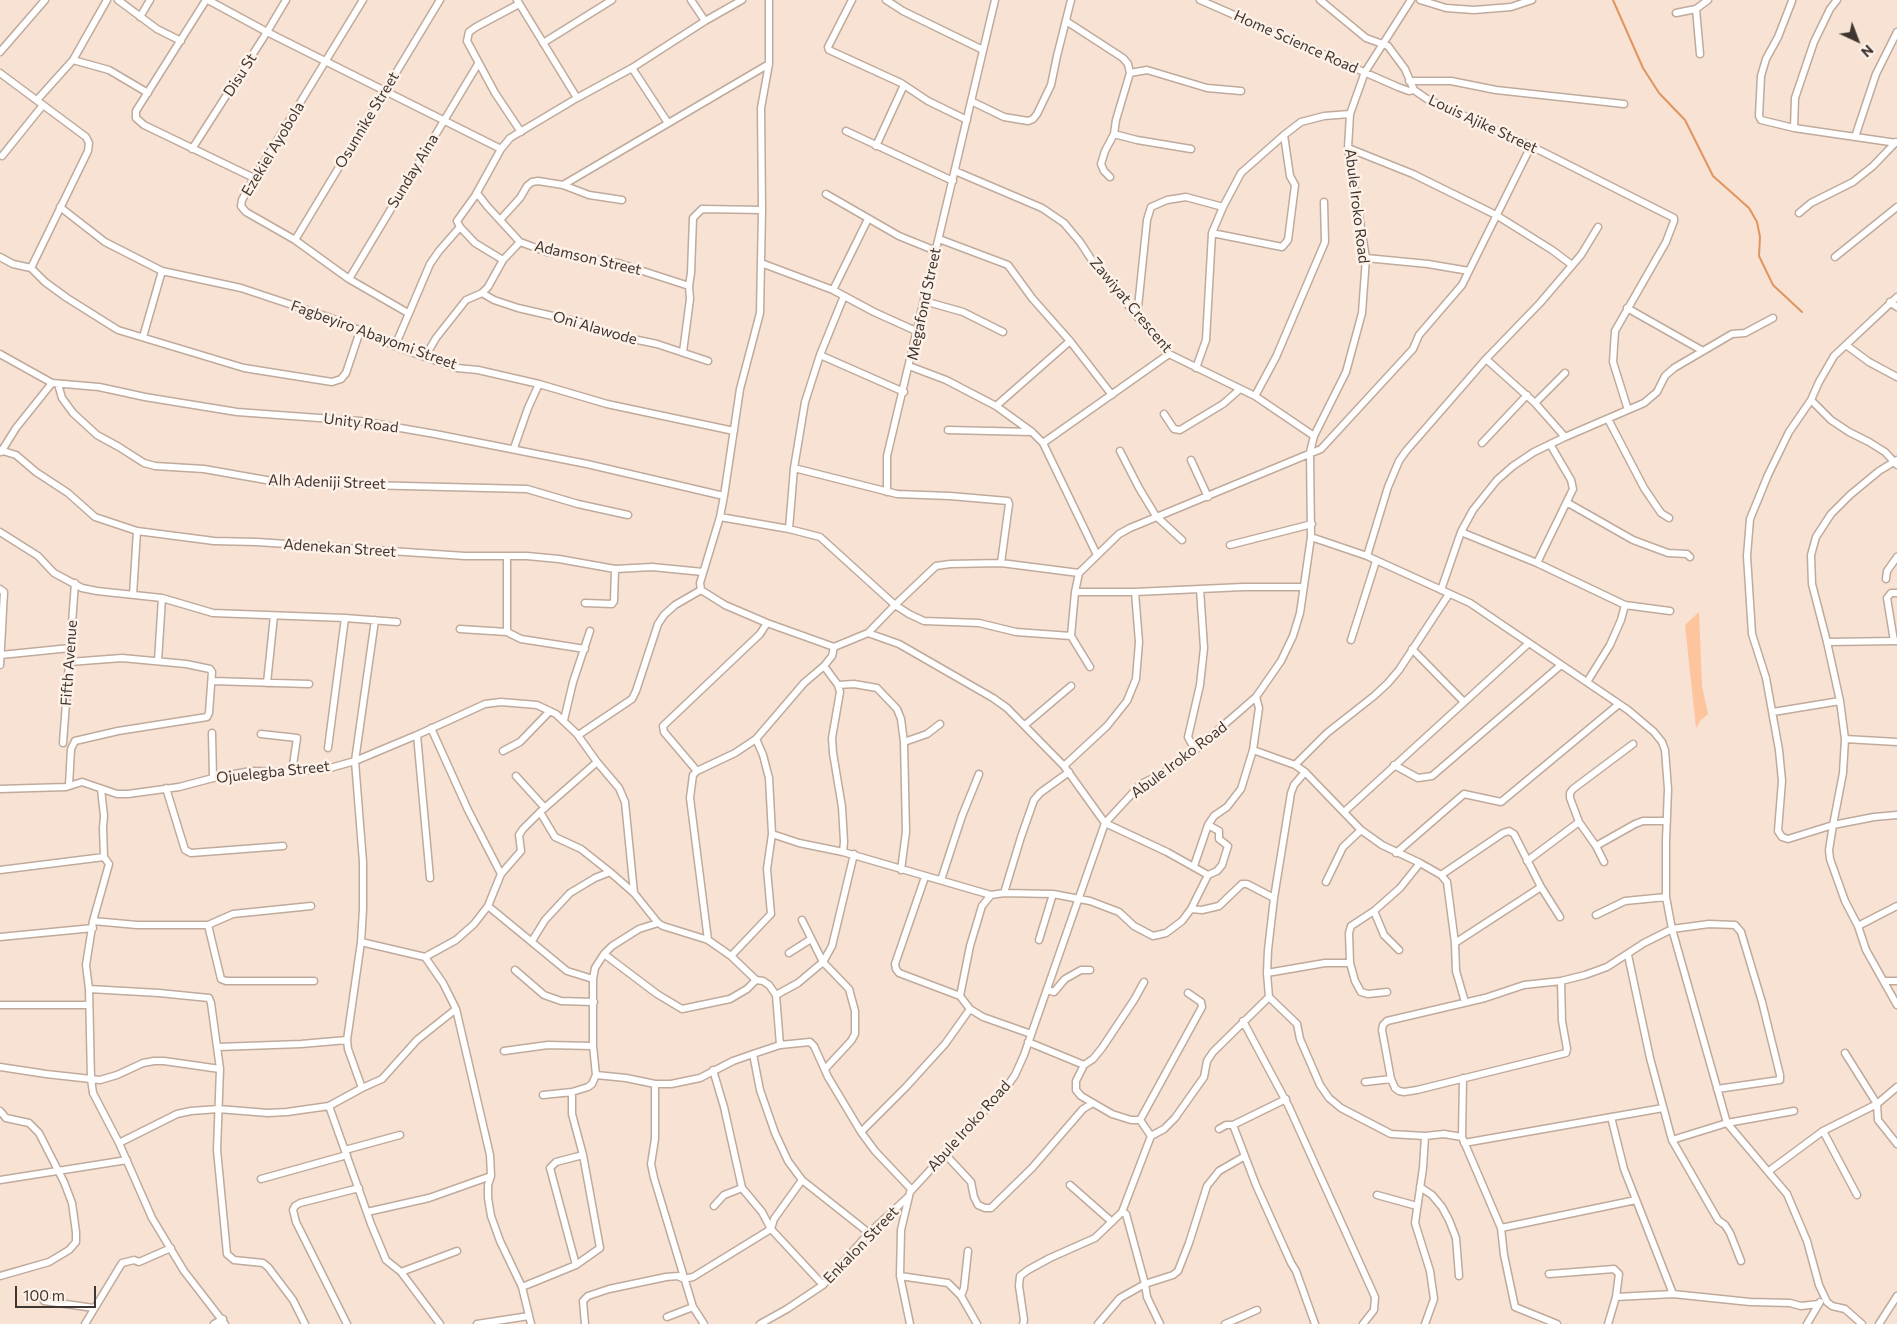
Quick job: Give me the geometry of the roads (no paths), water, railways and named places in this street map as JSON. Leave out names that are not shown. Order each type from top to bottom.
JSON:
[{"type":"street","points":[[0,52],[45,0]]},
{"type":"street","points":[[37,100],[73,60],[106,0]]},
{"type":"street","points":[[118,0],[157,29],[181,41]]},
{"type":"street","points":[[140,17],[150,0]]},
{"type":"street","points":[[254,178],[144,125],[136,118],[136,111],[207,0],[501,149]]},
{"type":"street","name":"Disu St","points":[[192,149],[286,0]]},
{"type":"street","name":"Ezekiel Ayobola","points":[[364,0],[254,178],[242,200],[241,206],[246,212],[295,240],[348,279],[408,313]]},
{"type":"street","name":"Osunnike Street","points":[[295,240],[440,0]]},
{"type":"street","points":[[543,43],[612,0]]},
{"type":"street","points":[[691,0],[705,22]]},
{"type":"street","points":[[503,260],[475,243],[460,227],[458,221],[501,149],[510,138],[632,68],[742,0]]},
{"type":"street","points":[[769,0],[769,64],[761,108],[760,313],[740,389],[720,517],[700,583],[701,590],[725,605],[767,623],[834,647],[868,633],[894,605],[936,566],[1001,563],[1079,573]]},
{"type":"street","points":[[852,0],[828,47],[829,50],[904,85],[928,101],[967,120]]},
{"type":"street","points":[[886,0],[903,11],[983,50]]},
{"type":"street","name":"Megafond Street","points":[[995,0],[909,366],[946,380],[996,406],[1032,432],[1043,443],[1096,554]]},
{"type":"street","points":[[971,101],[1004,117],[1028,121],[1033,119],[1051,85],[1071,0]]},
{"type":"street","name":"Home Science Road","points":[[1200,0],[1214,3],[1398,87],[1410,91],[1414,90]]},
{"type":"street","name":"Louis Ajike Street","points":[[1320,0],[1366,38],[1388,46],[1405,69],[1414,90],[1432,102],[1531,146],[1672,216],[1674,221],[1666,242],[1627,308]]},
{"type":"street","name":"Abule Iroko Road","points":[[910,1192],[1008,1085],[1024,1055],[1105,823],[1141,784],[1162,774],[1195,750],[1256,697],[1280,661],[1293,636],[1300,613],[1311,537],[1310,452],[1314,436],[1346,372],[1362,313],[1366,258],[1348,148],[1350,114],[1365,72],[1411,0]]},
{"type":"street","points":[[1420,0],[1446,8],[1474,10],[1510,6],[1532,0]]},
{"type":"street","points":[[1676,13],[1696,9],[1708,0]]},
{"type":"street","points":[[1794,128],[1795,98],[1814,42],[1830,9],[1837,0]]},
{"type":"street","points":[[1792,1],[1778,37],[1766,59],[1761,76],[1758,116],[1761,120],[1768,123],[1794,128],[1897,142]]},
{"type":"street","points":[[521,132],[495,93],[467,41],[469,32],[518,2],[577,98]]},
{"type":"street","points":[[1696,9],[1700,54]]},
{"type":"street","points":[[1066,21],[1123,58],[1128,64],[1130,73],[1116,120],[1114,134],[1104,151],[1101,164],[1104,171],[1110,177]]},
{"type":"street","points":[[1855,137],[1876,74],[1897,32]]},
{"type":"street","points":[[73,60],[109,70],[148,93]]},
{"type":"street","name":"Sunday Aina","points":[[348,279],[478,64]]},
{"type":"street","points":[[563,185],[769,64]]},
{"type":"street","points":[[632,68],[668,123]]},
{"type":"street","points":[[1130,73],[1147,70],[1207,88],[1241,91]]},
{"type":"street","points":[[0,73],[86,137],[90,143],[88,151],[31,268]]},
{"type":"street","points":[[1409,80],[1451,81],[1496,90],[1624,104]]},
{"type":"street","points":[[876,146],[904,85]]},
{"type":"street","points":[[2,156],[43,105]]},
{"type":"street","points":[[1196,368],[1206,340],[1212,233],[1223,206],[1241,172],[1301,122],[1324,116],[1350,114]]},
{"type":"street","points":[[846,131],[953,181]]},
{"type":"street","points":[[1114,134],[1191,149]]},
{"type":"street","points":[[1212,233],[1282,247],[1288,240],[1294,185],[1290,176],[1284,135]]},
{"type":"street","points":[[1800,213],[1811,203],[1853,182],[1873,166],[1897,142]]},
{"type":"street","points":[[1090,667],[1071,636],[1075,592],[1079,573],[1096,554],[1119,534],[1156,516],[1208,497],[1310,452],[1321,449],[1413,349],[1420,335],[1462,285],[1531,146]]},
{"type":"street","points":[[1348,148],[1413,174],[1496,215],[1552,250],[1572,265]]},
{"type":"street","name":"Zawiyat Crescent","points":[[955,171],[1042,208],[1064,223],[1080,242],[1097,268],[1169,354],[1255,396],[1314,436]]},
{"type":"street","points":[[500,220],[532,182],[538,181],[563,185],[589,195],[622,200]]},
{"type":"street","name":"Adamson Street","points":[[476,193],[520,242],[548,252],[618,263],[689,286]]},
{"type":"street","points":[[826,194],[899,236],[936,251]]},
{"type":"street","points":[[1137,317],[1150,207],[1166,200],[1186,197],[1223,206]]},
{"type":"street","points":[[1255,396],[1276,356],[1325,242],[1324,202]]},
{"type":"street","name":"Fagbeyiro Abayomi Street","points":[[60,207],[105,242],[162,271],[242,288],[328,317],[425,358],[457,368],[478,370],[539,384],[607,404],[734,431]]},
{"type":"street","points":[[1835,257],[1897,207]]},
{"type":"street","points":[[683,352],[689,314],[693,218],[702,210],[762,210]]},
{"type":"street","points":[[833,290],[868,219]]},
{"type":"street","points":[[395,346],[430,264],[460,227]]},
{"type":"street","points":[[1367,556],[1383,502],[1399,461],[1406,450],[1486,359],[1540,303],[1581,255],[1598,227]]},
{"type":"street","points":[[939,239],[1008,265],[1032,298],[1070,341],[1112,395]]},
{"type":"street","points":[[425,358],[436,338],[466,300],[482,293],[494,280],[503,260],[520,242]]},
{"type":"street","points":[[0,257],[13,264],[31,268],[45,282],[67,298],[118,330],[244,368],[332,382],[341,379],[346,373],[360,331]]},
{"type":"street","points":[[1366,258],[1428,264],[1469,271]]},
{"type":"street","points":[[761,264],[833,290],[874,312],[916,331]]},
{"type":"street","points":[[143,337],[162,271]]},
{"type":"street","name":"Oni Alawode","points":[[482,293],[494,300],[518,308],[583,323],[600,332],[683,352],[708,361]]},
{"type":"street","points":[[789,529],[794,468],[805,402],[820,356],[844,296]]},
{"type":"street","points":[[1897,297],[1846,345],[1827,367],[1811,400],[1788,432],[1768,474],[1750,519],[1747,556],[1752,634],[1766,678],[1773,712],[1782,781],[1778,831],[1782,837],[1788,839],[1833,825],[1874,817],[1897,816]]},
{"type":"street","points":[[924,300],[963,312],[1003,332]]},
{"type":"street","points":[[1890,302],[1897,307]]},
{"type":"street","points":[[1628,410],[1613,362],[1615,331],[1627,308],[1703,350]]},
{"type":"street","points":[[1441,590],[1461,532],[1473,510],[1497,480],[1513,466],[1565,436],[1644,403],[1657,392],[1664,376],[1703,350],[1732,334],[1745,333],[1773,318]]},
{"type":"street","points":[[996,406],[1070,341]]},
{"type":"street","points":[[1846,345],[1869,362],[1897,377]]},
{"type":"street","name":"Unity Road","points":[[0,354],[55,384],[99,387],[145,397],[237,412],[360,421],[514,448],[724,496]]},
{"type":"street","points":[[1043,443],[1169,354]]},
{"type":"street","points":[[820,356],[904,392]]},
{"type":"street","points":[[1486,359],[1527,395],[1565,436]]},
{"type":"street","points":[[887,492],[888,456],[909,366]]},
{"type":"street","points":[[1535,403],[1565,373]]},
{"type":"street","points":[[1,452],[16,428],[55,384]]},
{"type":"street","name":"Alh Adeniji Street","points":[[55,384],[73,413],[97,435],[144,463],[155,466],[204,469],[283,483],[527,490],[628,515]]},
{"type":"street","points":[[514,448],[528,408],[539,384]]},
{"type":"street","points":[[1164,414],[1174,429],[1180,430],[1223,404],[1240,389]]},
{"type":"street","points":[[1482,443],[1527,395]]},
{"type":"street","points":[[1811,400],[1831,420],[1885,452],[1896,462],[1879,472],[1850,495],[1831,514],[1816,537],[1810,555],[1812,584],[1840,701],[1845,739],[1843,773],[1829,850],[1830,859],[1845,901],[1858,926],[1866,950],[1897,1005]]},
{"type":"street","points":[[1608,419],[1644,488],[1658,509],[1669,518]]},
{"type":"street","points":[[948,430],[1032,432]]},
{"type":"street","points":[[1537,564],[1568,503],[1573,489],[1573,484],[1550,444]]},
{"type":"street","points":[[1120,451],[1156,516],[1182,540]]},
{"type":"street","name":"Adenekan Street","points":[[1,452],[16,455],[95,517],[137,531],[214,541],[257,542],[465,556],[559,559],[615,569],[652,567],[703,572]]},
{"type":"street","points":[[1191,460],[1208,497]]},
{"type":"street","points":[[794,468],[897,494],[1008,501],[1001,563]]},
{"type":"street","points":[[1568,503],[1640,543],[1668,553],[1687,554],[1690,557]]},
{"type":"street","points":[[720,517],[789,529],[820,537],[894,605],[924,621],[980,623],[1016,632],[1071,636]]},
{"type":"street","points":[[1230,545],[1312,524]]},
{"type":"street","points":[[133,595],[137,531]]},
{"type":"street","points":[[0,532],[38,556],[54,573],[82,588],[162,598],[213,613],[397,622]]},
{"type":"street","points":[[1461,532],[1537,564],[1625,605],[1670,611]]},
{"type":"street","points":[[1311,537],[1367,556],[1470,603],[1619,704],[1644,723],[1662,742],[1668,789],[1666,896],[1672,929],[1727,1123],[1787,1194],[1807,1241],[1819,1285],[1827,1302],[1832,1306],[1845,1308],[1862,1324]]},
{"type":"street","points":[[507,556],[507,632]]},
{"type":"street","points":[[1886,579],[1887,571],[1897,557]]},
{"type":"street","points":[[1351,640],[1376,561]]},
{"type":"street","points":[[585,603],[612,604],[614,601],[615,569]]},
{"type":"street","name":"Fifth Avenue","points":[[63,743],[75,583]]},
{"type":"street","points":[[1075,592],[1135,592],[1303,586]]},
{"type":"street","points":[[0,589],[4,592],[0,665]]},
{"type":"street","points":[[1195,750],[1188,737],[1200,684],[1203,658],[1204,626],[1200,589]]},
{"type":"street","points":[[634,894],[625,802],[620,788],[597,762],[577,734],[580,734],[632,699],[652,640],[664,615],[675,605],[701,590]]},
{"type":"street","points":[[1004,893],[1034,800],[1107,726],[1127,701],[1136,679],[1139,642],[1135,592]]},
{"type":"street","points":[[1827,642],[1895,641],[1887,598],[1892,593],[1897,593]]},
{"type":"street","points":[[1295,765],[1333,728],[1388,683],[1449,594]]},
{"type":"street","points":[[158,661],[162,598]]},
{"type":"street","points":[[1586,682],[1610,645],[1621,620],[1625,605]]},
{"type":"street","points":[[267,683],[274,616]]},
{"type":"street","points":[[328,748],[345,618]]},
{"type":"street","points":[[362,1088],[348,1049],[347,1040],[361,942],[363,909],[362,862],[355,761],[375,620]]},
{"type":"street","points":[[697,771],[664,732],[663,726],[760,634],[767,623]]},
{"type":"street","points":[[460,629],[507,632],[521,639],[585,649]]},
{"type":"street","points":[[564,720],[573,682],[590,631]]},
{"type":"street","points":[[868,633],[900,644],[993,698],[1025,725],[1066,769],[1105,823],[1194,866],[1208,875]]},
{"type":"street","points":[[1344,812],[1529,643]]},
{"type":"street","points":[[708,940],[690,798],[693,775],[697,771],[735,753],[756,739],[804,683],[824,666],[832,656],[834,647]]},
{"type":"street","points":[[1,655],[70,648]]},
{"type":"street","points":[[1412,649],[1464,702]]},
{"type":"street","points":[[69,662],[122,658],[210,669],[212,672],[209,713],[204,718],[182,719],[136,727],[75,741],[71,749],[69,785]]},
{"type":"street","points":[[1394,765],[1418,778],[1432,776],[1560,665]]},
{"type":"street","points":[[824,666],[838,685],[840,692],[832,738],[842,807],[843,852]]},
{"type":"street","points":[[212,681],[309,684]]},
{"type":"street","points":[[838,685],[854,684],[877,688],[897,709],[901,719],[904,742],[906,832],[901,870]]},
{"type":"street","points":[[1025,725],[1071,686]]},
{"type":"street","points":[[1194,866],[1208,825],[1214,816],[1227,807],[1241,789],[1253,750],[1259,708],[1256,697]]},
{"type":"street","points":[[1773,712],[1840,701]]},
{"type":"street","name":"Ojuelegba Street","points":[[0,788],[66,787],[82,782],[117,794],[128,794],[179,787],[251,771],[292,772],[330,768],[355,761],[485,704],[501,702],[537,705],[564,720],[577,734]]},
{"type":"street","points":[[1396,853],[1464,794],[1501,802],[1619,704]]},
{"type":"street","points":[[503,751],[520,742],[550,712]]},
{"type":"street","points":[[904,742],[927,734],[940,724]]},
{"type":"street","points":[[431,728],[468,810],[500,874]]},
{"type":"street","points":[[212,733],[213,778]]},
{"type":"street","points":[[261,734],[297,738],[292,772]]},
{"type":"street","points":[[417,735],[430,878]]},
{"type":"street","points":[[731,956],[771,914],[767,869],[772,834],[769,778],[763,755],[756,739]]},
{"type":"street","points":[[1845,739],[1897,742]]},
{"type":"street","points":[[1604,862],[1596,846],[1579,822],[1570,793],[1633,744]]},
{"type":"street","points":[[1253,750],[1295,765],[1305,772],[1361,830],[1382,846],[1420,863],[1441,875],[1447,882],[1456,943],[1456,971],[1465,1002]]},
{"type":"street","points":[[361,942],[425,957],[456,940],[474,924],[488,906],[500,874],[521,851],[519,835],[527,824],[597,762]]},
{"type":"street","points":[[1305,772],[1294,784],[1291,793],[1274,898],[1267,973],[1269,997],[1297,1024],[1300,1039],[1320,1085],[1329,1098],[1341,1108],[1391,1134],[1425,1136],[1444,1134],[1463,1140],[1663,1108]]},
{"type":"street","points":[[941,880],[962,816],[979,774]]},
{"type":"street","points":[[516,776],[542,810],[555,837],[581,849],[610,872],[634,894],[658,923],[708,940],[731,956],[756,980],[763,981],[769,985],[776,995],[780,1045]]},
{"type":"street","points":[[166,788],[184,850],[190,853],[283,846]]},
{"type":"street","points":[[100,789],[104,816],[104,857],[109,864],[99,897],[86,965],[90,989],[91,1078],[93,1093],[120,1143],[152,1218],[184,1272],[224,1322],[214,1324]]},
{"type":"street","points":[[1596,846],[1635,824],[1667,821]]},
{"type":"street","points":[[1527,860],[1579,822]]},
{"type":"street","points":[[772,834],[799,843],[854,854],[901,870],[990,895],[1004,893],[1053,894],[1080,898],[1119,912],[1134,926],[1153,936],[1166,933],[1182,921],[1191,909],[1208,875],[1217,871],[1222,865],[1228,846],[1219,839],[1219,831],[1208,825]]},
{"type":"street","points":[[1326,882],[1343,847],[1361,830]]},
{"type":"street","points":[[1441,875],[1503,833],[1509,831],[1514,834],[1541,887],[1560,917]]},
{"type":"street","points":[[776,995],[798,983],[823,962],[832,946],[854,854]]},
{"type":"street","points":[[0,870],[104,857]]},
{"type":"street","points":[[1387,992],[1368,994],[1361,992],[1355,981],[1350,963],[1351,926],[1374,911],[1400,888],[1420,863]]},
{"type":"street","points":[[532,941],[545,920],[570,892],[610,872]]},
{"type":"street","points":[[925,877],[895,964],[896,969],[899,972],[960,996],[970,1009],[983,1016],[1031,1034]]},
{"type":"street","points":[[1191,909],[1202,910],[1218,906],[1242,884],[1247,884],[1274,898]]},
{"type":"street","points":[[1456,943],[1541,887]]},
{"type":"street","points":[[1039,940],[1053,894]]},
{"type":"street","points":[[960,996],[970,946],[982,906],[990,895]]},
{"type":"street","points":[[1596,915],[1624,901],[1666,896]]},
{"type":"street","points":[[0,937],[93,925],[208,925],[233,914],[310,906]]},
{"type":"street","points":[[488,906],[567,971],[594,979]]},
{"type":"street","points":[[1858,926],[1897,906]]},
{"type":"street","points":[[1374,911],[1384,935],[1399,950]]},
{"type":"street","points":[[802,920],[823,962],[849,990],[856,1011],[855,1034],[851,1041],[825,1069]]},
{"type":"street","points":[[543,1095],[572,1092],[592,1084],[596,1075],[593,1046],[595,968],[612,946],[639,929],[658,923]]},
{"type":"street","points":[[1561,981],[1562,1021],[1566,1053],[1404,1092],[1396,1088],[1392,1079],[1382,1030],[1383,1024],[1387,1021],[1485,998],[1524,985],[1561,981],[1607,967],[1644,943],[1672,929],[1709,924],[1735,925],[1741,932],[1762,1002],[1780,1080],[1717,1089]]},
{"type":"street","points":[[208,925],[221,979],[226,981],[314,981]]},
{"type":"street","points":[[790,953],[811,939]]},
{"type":"street","points":[[604,954],[657,994],[682,1009],[730,1000],[747,989],[756,980]]},
{"type":"street","points":[[1628,955],[1672,1140],[1718,1220],[1730,1233],[1741,1261]]},
{"type":"street","points":[[425,957],[443,983],[456,1008],[490,1155],[491,1176],[488,1185],[488,1198],[491,1216],[500,1241],[522,1287],[531,1324]]},
{"type":"street","points":[[1267,973],[1325,963],[1350,963]]},
{"type":"street","points":[[514,970],[544,995],[561,1002],[594,1002]]},
{"type":"street","points":[[1047,990],[1054,992],[1066,979],[1081,970],[1090,970]]},
{"type":"street","points":[[1884,981],[1897,981]]},
{"type":"street","points":[[1140,1120],[1131,1120],[1112,1114],[1093,1103],[1076,1090],[1076,1081],[1084,1065],[1093,1059],[1102,1048],[1144,982]]},
{"type":"street","points":[[90,989],[209,998],[220,1069],[217,1150],[227,1254],[234,1260],[263,1263],[268,1267],[293,1300],[305,1324]]},
{"type":"street","points":[[1140,1120],[1202,1007],[1201,1002],[1188,993]]},
{"type":"street","points":[[1024,1324],[1019,1286],[1020,1276],[1050,1258],[1095,1238],[1122,1212],[1152,1136],[1164,1129],[1175,1118],[1204,1077],[1207,1060],[1213,1052],[1269,997]]},
{"type":"street","points":[[0,1006],[90,1005]]},
{"type":"street","points":[[120,1143],[177,1114],[190,1111],[218,1109],[268,1113],[329,1106],[382,1079],[417,1040],[456,1008]]},
{"type":"street","points":[[861,1132],[906,1088],[945,1044],[970,1009]]},
{"type":"street","points":[[1243,1021],[1286,1100],[1376,1297],[1374,1310],[1363,1324]]},
{"type":"street","points":[[218,1047],[347,1040]]},
{"type":"street","points":[[596,1075],[626,1078],[655,1084],[680,1083],[700,1078],[733,1061],[780,1045],[810,1042],[814,1046],[842,1103],[861,1132],[910,1192],[901,1230],[900,1276],[910,1324]]},
{"type":"street","points":[[1028,1042],[1084,1065]]},
{"type":"street","points":[[504,1051],[548,1045],[593,1046]]},
{"type":"street","points":[[1845,1053],[1877,1104],[1878,1120],[1897,1144]]},
{"type":"street","points":[[753,1054],[760,1090],[775,1133],[788,1161],[802,1180],[869,1233]]},
{"type":"street","points":[[0,1066],[46,1074],[100,1080],[117,1075],[142,1063],[154,1061],[220,1069]]},
{"type":"street","points":[[713,1070],[724,1107],[742,1188],[762,1212],[772,1229],[823,1285]]},
{"type":"street","points":[[1463,1078],[1463,1140],[1502,1228],[1504,1255],[1515,1307],[1557,1324]]},
{"type":"street","points":[[1365,1082],[1392,1079]]},
{"type":"street","points":[[655,1084],[655,1139],[651,1164],[671,1238],[693,1307],[704,1324]]},
{"type":"street","points":[[1769,1171],[1823,1131],[1877,1104],[1897,1087]]},
{"type":"street","points":[[522,1287],[576,1265],[600,1248],[583,1155],[572,1114],[572,1092]]},
{"type":"street","points":[[1082,1096],[1083,1109]]},
{"type":"street","points":[[1219,1129],[1226,1125],[1233,1125],[1286,1100]]},
{"type":"street","points":[[945,1154],[971,1182],[978,1205],[991,1208],[1032,1168],[1083,1109],[1093,1103]]},
{"type":"street","points":[[329,1106],[386,1260],[401,1272],[440,1324]]},
{"type":"street","points":[[0,1111],[6,1118],[29,1123],[34,1128],[58,1171],[72,1203],[76,1232],[74,1247],[49,1262],[0,1276]]},
{"type":"street","points":[[1672,1140],[1727,1123],[1794,1111]]},
{"type":"street","points":[[1611,1117],[1624,1169],[1672,1294]]},
{"type":"street","points":[[1140,1120],[1152,1136]]},
{"type":"street","points":[[1233,1125],[1256,1185],[1291,1264],[1296,1271],[1316,1324]]},
{"type":"street","points":[[1823,1131],[1858,1195]]},
{"type":"street","points":[[262,1179],[400,1135]]},
{"type":"street","points":[[1425,1136],[1423,1168],[1415,1223],[1430,1271],[1434,1299],[1425,1324]]},
{"type":"street","points":[[576,1265],[550,1168],[556,1162],[583,1155]]},
{"type":"street","points":[[1098,1324],[1120,1298],[1145,1284],[1173,1276],[1178,1271],[1187,1251],[1207,1186],[1219,1171],[1245,1156]]},
{"type":"street","points":[[0,1180],[127,1160]]},
{"type":"street","points":[[367,1212],[429,1198],[491,1176]]},
{"type":"street","points":[[585,1324],[584,1301],[588,1296],[609,1289],[666,1277],[693,1277],[772,1229],[774,1219],[802,1180]]},
{"type":"street","points":[[1070,1185],[1112,1222]]},
{"type":"street","points":[[1420,1187],[1432,1195],[1442,1207],[1449,1220],[1456,1238],[1460,1276]]},
{"type":"street","points":[[347,1324],[293,1216],[293,1210],[295,1206],[300,1204],[359,1188]]},
{"type":"street","points":[[714,1206],[724,1195],[742,1188]]},
{"type":"street","name":"Enkalon Street","points":[[760,1324],[823,1285],[869,1233],[910,1192]]},
{"type":"street","points":[[1377,1195],[1417,1206]]},
{"type":"street","points":[[1502,1228],[1636,1200]]},
{"type":"street","points":[[1122,1212],[1126,1214],[1147,1297],[1160,1324]]},
{"type":"street","points":[[85,1324],[122,1263],[134,1260],[138,1262],[170,1248]]},
{"type":"street","points":[[401,1272],[457,1251]]},
{"type":"street","points":[[961,1296],[964,1288],[968,1251]]},
{"type":"street","points":[[1549,1274],[1614,1269],[1619,1274],[1616,1297],[1608,1324]]},
{"type":"street","points":[[900,1276],[948,1283],[961,1296],[977,1324]]},
{"type":"street","points":[[1616,1297],[1672,1294],[1750,1302],[1790,1303],[1801,1306],[1819,1304]]},
{"type":"street","points":[[1806,1324],[1824,1294]]},
{"type":"street","points":[[1879,1324],[1897,1296]]},
{"type":"street","points":[[44,1301],[94,1308]]},
{"type":"street","points":[[667,1317],[693,1307]]},
{"type":"street","points":[[1230,1323],[1257,1310]]},
{"type":"street","points":[[477,1324],[529,1316]]},
{"type":"waterway","points":[[1613,0],[1643,68],[1659,93],[1685,120],[1713,176],[1749,208],[1757,222],[1760,237],[1759,256],[1773,285],[1802,312]]}]
